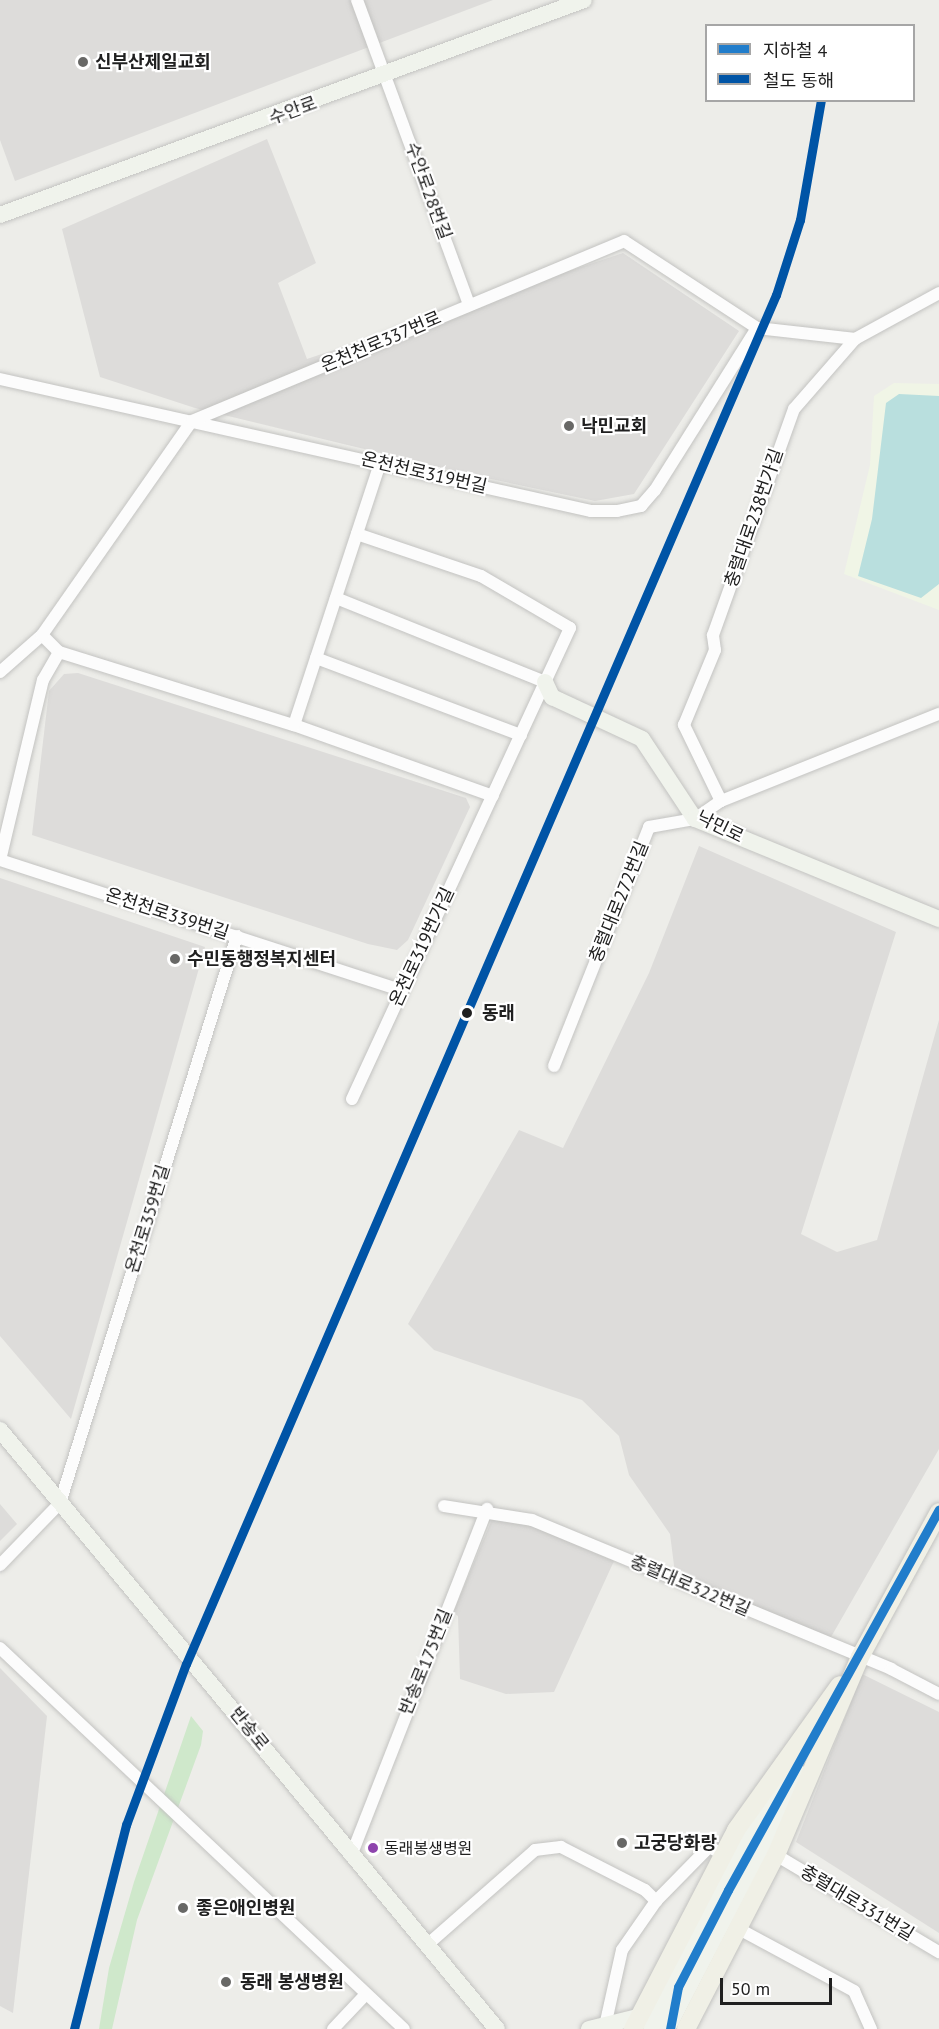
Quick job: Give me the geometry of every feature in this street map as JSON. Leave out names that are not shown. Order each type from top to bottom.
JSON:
[{"type":"main road","name":"수안로","points":[[0,215],[388,77],[584,0]]},
{"type":"main road","name":"낙민로","points":[[545,682],[552,697],[642,739],[694,819],[939,919]]},
{"type":"main road","name":"반송로","points":[[0,1430],[351,1856],[497,2029]]},
{"type":"main road","points":[[643,2027],[860,1657],[939,1512]]},
{"type":"main road","points":[[643,2027],[723,1854],[860,1657]]},
{"type":"main road","points":[[686,2029],[776,1855],[860,1657]]},
{"type":"main road","points":[[597,2028],[643,2027]]},
{"type":"street","name":"수안로28번길","points":[[357,0],[388,77],[469,305]]},
{"type":"street","name":"온천천로337번로","points":[[192,421],[624,241],[757,328],[855,339]]},
{"type":"street","name":"충렬대로238번가길","points":[[721,801],[684,725],[715,650],[712,635],[794,409],[855,339],[939,293]]},
{"type":"street","name":"온천천로319번길","points":[[0,379],[591,511],[641,506],[757,328]]},
{"type":"street","points":[[0,672],[42,635],[192,421]]},
{"type":"street","points":[[294,725],[380,463]]},
{"type":"street","name":"온천로319번가길","points":[[352,1099],[570,628],[482,576],[357,534]]},
{"type":"street","points":[[336,598],[545,682]]},
{"type":"street","points":[[42,635],[58,652],[294,725],[493,795]]},
{"type":"street","points":[[0,860],[43,680],[58,652]]},
{"type":"street","points":[[316,658],[521,735]]},
{"type":"street","name":"충렬대로272번길","points":[[554,1066],[649,827],[694,819],[721,801],[939,714]]},
{"type":"street","name":"온천천로339번길","points":[[0,860],[402,991]]},
{"type":"street","name":"온천로359번길","points":[[60,1503],[237,936]]},
{"type":"street","points":[[0,1565],[60,1503]]},
{"type":"street","points":[[444,1506],[487,1509]]},
{"type":"street","name":"반송로175번길","points":[[351,1856],[487,1509]]},
{"type":"street","name":"충렬대로322번길","points":[[487,1509],[532,1520],[891,1669],[939,1694]]},
{"type":"street","points":[[0,1648],[404,2029]]},
{"type":"street","points":[[427,1945],[535,1850],[561,1847],[645,1890],[656,1901]]},
{"type":"street","points":[[597,2028],[622,1950],[656,1901],[709,1847],[723,1854]]},
{"type":"street","name":"충렬대로331번길","points":[[776,1855],[939,1952]]},
{"type":"street","points":[[739,1929],[854,1991],[871,2029]]},
{"type":"street","points":[[333,2029],[366,1994]]},
{"type":"shaded area","points":[[0,0],[493,0],[15,181],[0,140]]},
{"type":"shaded area","points":[[267,139],[316,263],[278,283],[307,359],[623,253],[739,331],[634,494],[595,501],[467,474],[195,408],[100,377],[62,229]]},
{"type":"shaded area","points":[[894,383],[939,384],[939,610],[844,574],[870,465],[874,396]]},
{"type":"shaded area","points":[[899,394],[939,396],[939,584],[921,598],[858,576],[872,519],[886,403]]},
{"type":"shaded area","points":[[78,673],[466,798],[470,807],[408,940],[397,950],[368,944],[32,835],[49,691],[64,674]]},
{"type":"shaded area","points":[[699,846],[896,932],[801,1234],[837,1252],[877,1240],[939,1020],[939,1449],[827,1644],[676,1581],[670,1534],[629,1475],[619,1436],[582,1400],[434,1350],[408,1324],[519,1130],[563,1148],[649,973]]},
{"type":"shaded area","points":[[0,878],[205,947],[71,1419],[0,1336]]},
{"type":"shaded area","points":[[0,1504],[17,1524],[0,1541]]},
{"type":"shaded area","points":[[493,1517],[534,1527],[614,1561],[554,1692],[506,1694],[460,1679],[458,1616],[453,1613]]},
{"type":"shaded area","points":[[0,1668],[47,1716],[13,2013],[0,2006]]},
{"type":"shaded area","points":[[862,1674],[939,1712],[939,1933],[796,1842]]},
{"type":"green space","points":[[191,1716],[203,1731],[201,1745],[137,1920],[112,2029],[99,2029],[109,1968],[134,1882]]},
{"type":"metro line","name":"4","points":[[670,2029],[678,1987],[728,1890],[939,1510]]},
{"type":"rail line","name":"동해","points":[[74,2029],[126,1825],[186,1664],[776,295],[800,220],[821,102]]},
{"type":"place","name":"신부산제일교회","points":[[83,62]]},
{"type":"place","name":"낙민교회","points":[[569,426]]},
{"type":"place","name":"수민동행정복지센터","points":[[175,959]]},
{"type":"place","name":"동래","points":[[467,1013]]},
{"type":"place","name":"고궁당화랑","points":[[622,1843]]},
{"type":"place","name":"동래봉생병원","points":[[373,1848]]},
{"type":"place","name":"좋은애인병원","points":[[183,1908]]},
{"type":"place","name":"동래 봉생병원","points":[[226,1982]]}]
